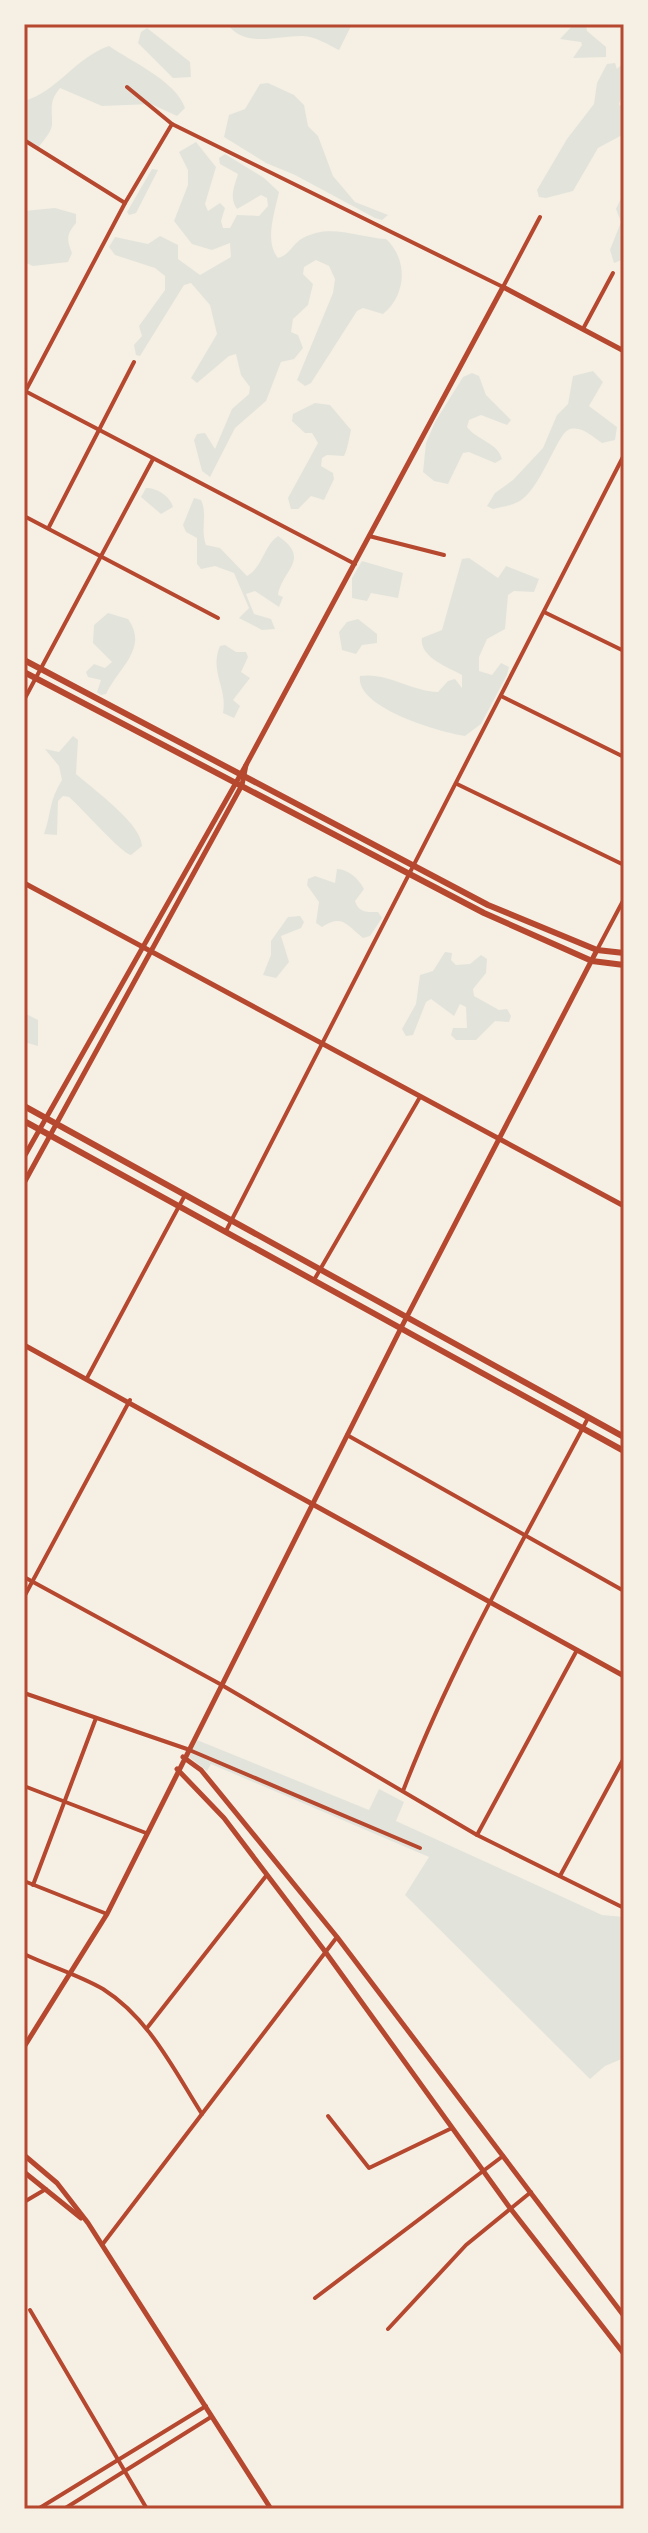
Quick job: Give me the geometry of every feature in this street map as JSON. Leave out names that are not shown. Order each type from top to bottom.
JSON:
[{"type":"main road","points":[[24,660],[488,905],[597,950],[624,953]]},
{"type":"main road","points":[[24,672],[484,913],[592,961],[624,965]]},
{"type":"main road","points":[[135,730],[140,720]]},
{"type":"main road","points":[[307,820],[312,811]]},
{"type":"main road","points":[[484,913],[488,905]]},
{"type":"main road","points":[[24,1106],[624,1437]]},
{"type":"main road","points":[[24,1121],[624,1451]]},
{"type":"main road","points":[[515,1390],[521,1380]]},
{"type":"street","points":[[127,87],[172,124],[503,287],[624,351]]},
{"type":"street","points":[[172,124],[125,203],[24,392],[355,564]]},
{"type":"street","points":[[24,140],[125,203]]},
{"type":"street","points":[[24,1157],[234,782],[242,774],[540,217]]},
{"type":"street","points":[[583,329],[613,273]]},
{"type":"street","points":[[49,527],[134,362]]},
{"type":"street","points":[[226,1231],[624,455]]},
{"type":"street","points":[[24,700],[153,459]]},
{"type":"street","points":[[24,516],[218,618]]},
{"type":"street","points":[[369,536],[444,555]]},
{"type":"street","points":[[544,612],[624,651]]},
{"type":"street","points":[[501,696],[624,757]]},
{"type":"street","points":[[24,1183],[242,785],[242,774]]},
{"type":"street","points":[[457,784],[624,865]]},
{"type":"street","points":[[180,878],[189,883]]},
{"type":"street","points":[[24,883],[624,1206]]},
{"type":"street","points":[[24,2047],[107,1914],[406,1317],[624,899]]},
{"type":"street","points":[[97,1025],[107,1032]]},
{"type":"street","points":[[314,1280],[420,1097]]},
{"type":"street","points":[[87,1378],[185,1195]]},
{"type":"street","points":[[24,1345],[491,1599],[624,1676]]},
{"type":"street","points":[[24,1597],[130,1400]]},
{"type":"street","points":[[403,1791],[420,1747],[491,1599],[588,1418]]},
{"type":"street","points":[[347,1435],[624,1591]]},
{"type":"street","points":[[24,1577],[220,1684],[477,1835],[624,1908]]},
{"type":"street","points":[[477,1835],[578,1649]]},
{"type":"street","points":[[24,1693],[187,1749],[420,1848]]},
{"type":"street","points":[[33,1885],[96,1718]]},
{"type":"street","points":[[183,1757],[201,1770],[337,1937],[624,2316]]},
{"type":"street","points":[[560,1876],[624,1758]]},
{"type":"street","points":[[177,1769],[267,1875],[510,2208],[624,2354]]},
{"type":"street","points":[[24,1786],[146,1833]]},
{"type":"street","points":[[243,1844],[254,1835]]},
{"type":"street","points":[[147,2028],[267,1875]]},
{"type":"street","points":[[24,1881],[107,1914]]},
{"type":"street","points":[[102,2245],[324,1950],[337,1937]]},
{"type":"street","points":[[24,1954],[107,1992],[147,2028],[202,2114]]},
{"type":"street","points":[[328,2116],[369,2168],[452,2128]]},
{"type":"street","points":[[24,2155],[57,2183],[88,2223],[271,2509]]},
{"type":"street","points":[[315,2298],[503,2156]]},
{"type":"street","points":[[24,2172],[88,2223]]},
{"type":"street","points":[[24,2202],[46,2189]]},
{"type":"street","points":[[388,2329],[466,2245],[531,2192]]},
{"type":"street","points":[[30,2310],[147,2509]]},
{"type":"street","points":[[38,2509],[206,2406]]},
{"type":"street","points":[[64,2509],[212,2417]]},
{"type":"shaded area","points":[[227,24],[352,24],[339,50],[307,36],[253,39],[234,32]]},
{"type":"shaded area","points":[[574,24],[586,24],[587,31],[606,47],[606,57],[573,58],[581,42],[560,39]]},
{"type":"shaded area","points":[[147,28],[190,62],[191,77],[173,78],[138,43],[141,32]]},
{"type":"shaded area","points":[[109,46],[173,89],[185,108],[177,116],[151,104],[102,106],[60,88],[52,102],[52,125],[48,134],[38,148],[24,143],[24,101],[47,90],[86,58]]},
{"type":"shaded area","points":[[624,62],[624,90],[619,104],[624,111],[624,134],[598,148],[573,191],[539,197],[537,190],[567,139],[594,104],[597,83],[607,64],[615,63],[617,69]]},
{"type":"shaded area","points":[[268,83],[294,95],[304,105],[308,126],[318,136],[333,176],[355,202],[388,215],[382,220],[375,218],[266,163],[224,137],[229,115],[245,109],[260,84]]},
{"type":"shaded area","points":[[196,142],[216,167],[205,204],[208,211],[220,203],[225,208],[221,221],[223,228],[230,228],[237,215],[259,216],[268,206],[267,198],[261,195],[237,209],[233,197],[238,174],[220,164],[219,158],[225,154],[264,178],[279,192],[271,235],[278,258],[300,240],[313,234],[344,232],[386,239],[398,256],[402,277],[397,297],[391,306],[383,314],[363,308],[357,311],[311,383],[305,386],[297,380],[333,293],[335,279],[329,266],[316,260],[304,267],[303,274],[313,284],[308,305],[293,319],[291,332],[298,335],[303,348],[294,359],[281,362],[266,401],[235,428],[210,477],[202,471],[194,440],[197,434],[205,433],[215,449],[232,409],[249,394],[250,387],[241,375],[236,354],[229,356],[197,383],[191,378],[217,334],[210,305],[191,283],[184,285],[140,356],[136,355],[134,345],[142,336],[139,326],[165,290],[165,276],[155,268],[115,255],[109,247],[115,237],[148,244],[160,236],[178,245],[178,259],[200,275],[231,257],[230,243],[212,250],[192,244],[174,221],[188,185],[188,170],[179,152]]},
{"type":"shaded area","points":[[152,169],[158,170],[136,213],[129,215],[127,212]]},
{"type":"shaded area","points":[[624,192],[624,259],[614,263],[610,250],[621,222],[616,209]]},
{"type":"shaded area","points":[[55,208],[76,214],[76,223],[68,237],[72,253],[68,262],[33,266],[24,262],[24,211]]},
{"type":"shaded area","points":[[593,371],[603,382],[589,406],[617,427],[615,440],[602,443],[582,430],[568,430],[526,496],[509,505],[493,509],[487,506],[495,493],[513,480],[543,448],[557,415],[568,404],[573,376]]},
{"type":"shaded area","points":[[472,373],[479,376],[486,395],[511,420],[507,425],[481,415],[469,420],[467,427],[492,445],[502,459],[495,463],[469,452],[463,453],[448,484],[434,481],[423,472],[426,443],[435,422],[463,377]]},
{"type":"shaded area","points":[[315,403],[330,405],[351,430],[344,456],[327,455],[322,458],[321,466],[333,473],[334,479],[324,500],[311,496],[298,509],[291,509],[288,498],[318,443],[312,433],[305,433],[292,421],[293,414]]},
{"type":"shaded area","points":[[146,488],[162,493],[173,507],[161,514],[141,497]]},
{"type":"shaded area","points":[[194,498],[201,500],[203,506],[206,545],[220,548],[247,576],[278,536],[293,551],[292,565],[278,595],[283,597],[279,607],[255,591],[246,594],[254,614],[271,619],[275,629],[262,630],[239,618],[249,608],[234,573],[215,566],[201,569],[197,564],[197,538],[186,532],[183,525]]},
{"type":"shaded area","points":[[469,558],[498,578],[506,566],[539,579],[534,592],[514,591],[508,595],[505,629],[487,639],[479,657],[479,671],[492,675],[501,663],[509,667],[481,724],[465,736],[419,724],[384,708],[362,688],[360,676],[380,677],[438,692],[448,681],[455,679],[462,688],[462,675],[430,656],[422,645],[422,638],[442,630],[462,559]]},
{"type":"shaded area","points":[[362,561],[403,573],[398,598],[371,593],[367,601],[352,598],[352,578]]},
{"type":"shaded area","points":[[108,613],[128,619],[135,639],[130,657],[106,694],[101,695],[97,692],[101,680],[88,677],[86,672],[94,664],[105,668],[112,662],[93,643],[94,625]]},
{"type":"shaded area","points":[[358,619],[377,634],[377,643],[362,645],[356,654],[342,650],[339,632],[347,622]]},
{"type":"shaded area","points":[[225,645],[236,652],[246,652],[248,657],[241,672],[250,678],[233,700],[240,706],[234,718],[223,713],[223,696],[217,672],[217,655],[220,646]]},
{"type":"shaded area","points":[[73,736],[78,740],[76,774],[115,807],[140,837],[142,846],[131,855],[69,797],[63,796],[58,801],[57,835],[44,834],[52,801],[62,780],[59,766],[45,749],[59,752]]},
{"type":"shaded area","points":[[337,869],[353,875],[364,889],[355,901],[359,908],[378,912],[382,918],[370,936],[363,938],[344,922],[334,921],[322,927],[316,923],[319,902],[307,885],[308,879],[315,876],[335,883]]},
{"type":"shaded area","points":[[300,916],[304,922],[301,928],[281,936],[289,962],[276,978],[263,975],[271,955],[271,941],[288,917]]},
{"type":"shaded area","points":[[445,952],[452,953],[451,960],[456,965],[470,964],[481,955],[487,959],[486,973],[473,989],[474,996],[499,1010],[507,1009],[511,1016],[509,1022],[495,1021],[476,1040],[456,1040],[451,1035],[453,1028],[467,1028],[466,1007],[460,1004],[454,1016],[431,999],[426,1002],[413,1035],[406,1036],[402,1029],[416,1004],[420,975],[433,971]]},
{"type":"shaded area","points":[[24,1013],[38,1020],[38,1046],[24,1042]]},
{"type":"shaded area","points":[[197,1740],[369,1810],[379,1789],[404,1802],[396,1821],[602,1915],[624,1917],[624,2058],[605,2066],[590,2079],[405,1895],[429,1857],[211,1764],[207,1771],[189,1757]]}]
